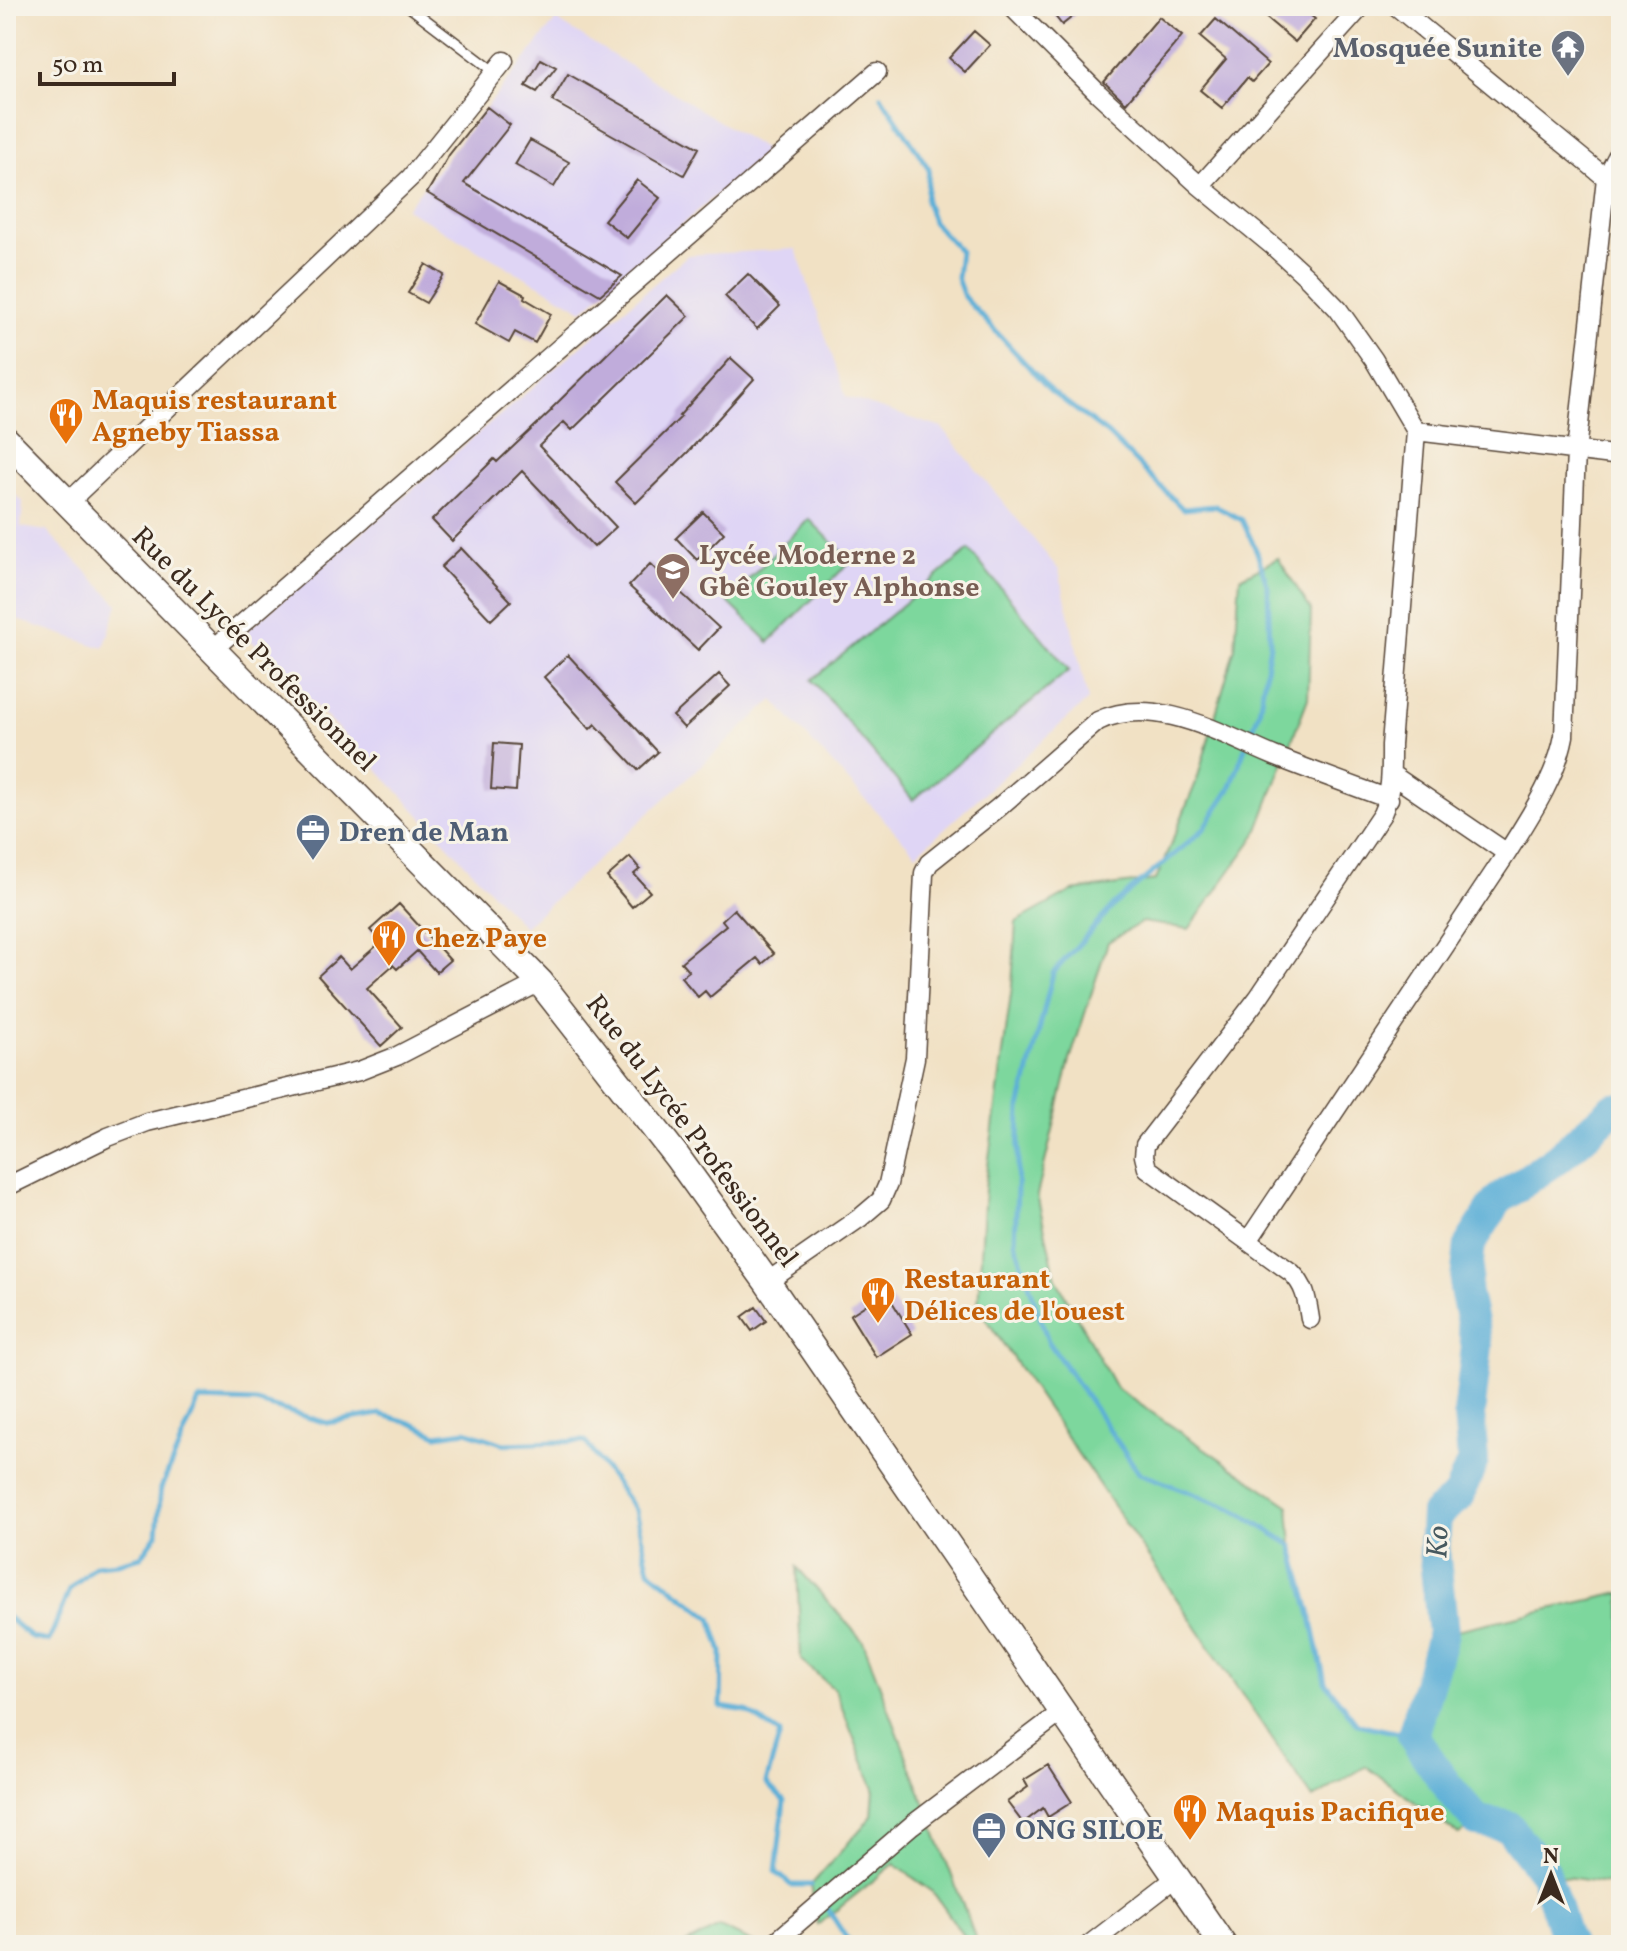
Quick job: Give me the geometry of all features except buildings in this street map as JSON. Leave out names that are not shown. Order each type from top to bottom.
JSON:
[{"type":"main road","name":"Rue du Lycée Professionnel","points":[[6,440],[71,500],[212,650],[540,982],[677,1157],[767,1282],[1223,1945]]},
{"type":"street","points":[[1011,6],[1099,94],[1200,186],[1274,247],[1338,309],[1374,360],[1416,431],[1389,799],[1382,814],[1258,998],[1145,1145],[1147,1168],[1301,1282],[1310,1319]]},
{"type":"street","points":[[1200,186],[1362,6]]},
{"type":"street","points":[[1396,6],[1606,178]]},
{"type":"street","points":[[71,500],[411,177],[499,67]]},
{"type":"street","points":[[212,650],[877,72]]},
{"type":"street","points":[[1248,1241],[1507,853],[1539,801],[1561,755],[1576,452],[1606,178],[1621,149]]},
{"type":"street","points":[[1416,431],[1621,456]]},
{"type":"street","points":[[767,1282],[861,1217],[881,1200],[888,1184],[915,1058],[924,873],[929,863],[1098,721],[1133,713],[1167,715],[1209,727],[1275,756],[1389,799]]},
{"type":"street","points":[[1391,774],[1507,853]]},
{"type":"street","points":[[6,1187],[108,1137],[147,1122],[359,1071],[397,1056],[540,982]]},
{"type":"street","points":[[772,1945],[912,1825],[1063,1711]]},
{"type":"street","points":[[1092,1944],[1176,1878]]},
{"type":"lane","points":[[408,6],[499,67]]},
{"type":"shaded area","points":[[556,20],[767,151],[583,310],[406,209]]},
{"type":"shaded area","name":"Lycée Moderne 2 Gbê Gouley Alphonse","points":[[796,249],[846,397],[942,428],[1059,570],[1088,700],[916,854],[773,700],[524,927],[380,772],[244,633],[688,255]]},
{"type":"shaded area","points":[[6,486],[23,502],[21,527],[47,531],[118,604],[104,648],[6,616]]},
{"type":"green space","points":[[809,519],[851,561],[769,642],[727,601]]},
{"type":"green space","points":[[969,550],[1069,670],[913,800],[812,680]]},
{"type":"green space","points":[[1278,558],[1311,610],[1308,698],[1256,835],[1189,929],[1142,922],[1108,942],[1070,1060],[1037,1195],[1056,1279],[1116,1388],[1289,1506],[1292,1545],[1325,1682],[1357,1724],[1413,1736],[1443,1633],[1621,1593],[1621,1885],[1545,1874],[1508,1826],[1477,1821],[1459,1835],[1366,1766],[1313,1799],[978,1307],[985,1188],[1012,986],[1016,922],[1072,891],[1156,880],[1197,780],[1235,647],[1240,578]]},
{"type":"green space","points":[[797,1567],[863,1641],[978,1945],[970,1945],[933,1892],[894,1864],[818,1925],[811,1885],[872,1816],[874,1789],[835,1690],[801,1660]]},
{"type":"green space","points":[[719,1927],[759,1945],[684,1945]]},
{"type":"waterway","points":[[881,96],[929,169],[926,201],[933,222],[960,251],[957,278],[964,297],[1051,391],[1108,434],[1183,509],[1215,506],[1242,520],[1257,552],[1268,588],[1270,644],[1259,712],[1249,739]]},
{"type":"waterway","points":[[1245,748],[1230,789],[1203,830],[1115,904],[1053,973],[1020,1108],[1015,1242],[1048,1341],[1139,1473],[1233,1509],[1292,1545],[1325,1682],[1357,1724],[1413,1736]]},
{"type":"waterway","name":"Ko","points":[[1568,1945],[1545,1874],[1508,1826],[1477,1821],[1448,1787],[1413,1736],[1443,1633],[1434,1551],[1436,1514],[1458,1497],[1473,1460],[1469,1415],[1477,1346],[1465,1289],[1470,1244],[1498,1200],[1558,1158],[1614,1108],[1621,1109]]},
{"type":"waterway","points":[[6,1616],[32,1638],[49,1641],[69,1590],[95,1565],[141,1557],[157,1534],[161,1488],[199,1400],[256,1402],[327,1423],[380,1414],[437,1435],[466,1431],[504,1444],[585,1441],[635,1510],[649,1570],[711,1618],[722,1652],[721,1707],[746,1711],[780,1734],[766,1783],[784,1801],[776,1872],[791,1885],[811,1885]]},
{"type":"waterway","points":[[827,1908],[854,1945]]},
{"type":"place","name":"Mosquée Sunite","points":[[1568,78]]},
{"type":"place","name":"Maquis restaurant Agneby Tiassa","points":[[66,446]]},
{"type":"place","name":"Lycée Moderne 2 Gbê Gouley Alphonse","points":[[673,601]]},
{"type":"place","name":"Dren de Man","points":[[313,862]]},
{"type":"place","name":"Chez Paye","points":[[389,968]]},
{"type":"place","name":"Restaurant Délices de l'ouest","points":[[878,1325]]},
{"type":"place","name":"Maquis Pacifique","points":[[1190,1842]]},
{"type":"place","name":"ONG SILOE","points":[[989,1860]]}]
